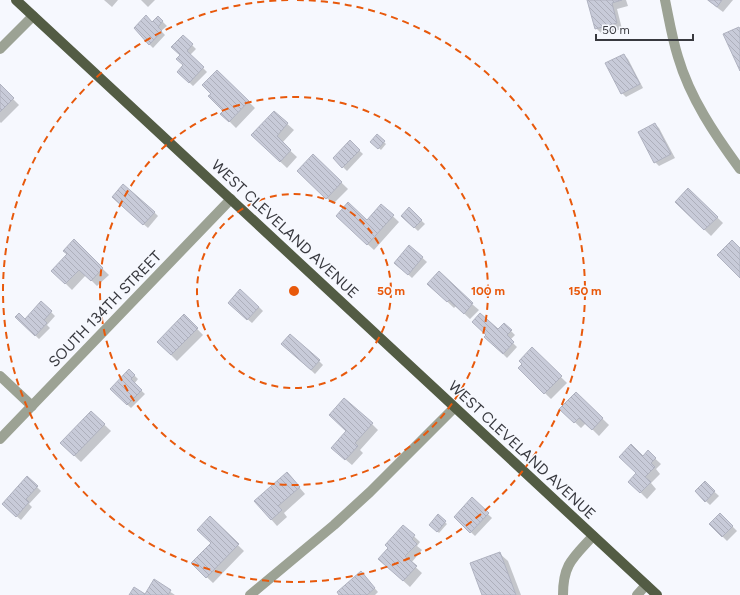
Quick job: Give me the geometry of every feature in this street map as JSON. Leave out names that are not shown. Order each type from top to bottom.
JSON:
[{"type":"main road","name":"WEST CLEVELAND AVENUE","points":[[22,2],[33,16],[657,595]]},
{"type":"street","points":[[665,0],[678,58],[688,82],[714,131],[740,169]]},
{"type":"street","points":[[0,49],[33,16]]},
{"type":"street","name":"SOUTH 134TH STREET","points":[[0,439],[231,199]]},
{"type":"street","points":[[0,376],[32,406]]},
{"type":"street","points":[[250,595],[334,526],[454,408]]},
{"type":"street","points":[[564,595],[563,578],[569,563],[593,536]]},
{"type":"street","points":[[637,595],[646,585]]},
{"type":"building","points":[[587,0],[622,0],[612,3],[617,23],[595,29]]},
{"type":"building","points":[[708,0],[722,0],[717,7]]},
{"type":"building","points":[[146,15],[152,22],[158,16],[163,21],[158,27],[162,31],[149,45],[134,28]]},
{"type":"building","points":[[739,27],[740,29],[740,71],[723,34]]},
{"type":"building","points":[[183,35],[193,44],[187,51],[204,67],[189,83],[177,72],[183,65],[176,59],[180,55],[171,47]]},
{"type":"building","points":[[624,54],[640,84],[621,94],[605,63]]},
{"type":"building","points":[[217,70],[249,101],[229,122],[220,114],[223,111],[208,96],[211,94],[202,85]]},
{"type":"building","points":[[0,84],[14,98],[0,112]]},
{"type":"building","points":[[274,111],[288,123],[277,136],[291,150],[280,162],[251,135]]},
{"type":"building","points":[[655,123],[671,154],[654,163],[638,132]]},
{"type":"building","points":[[377,134],[385,141],[378,149],[370,142]]},
{"type":"building","points":[[350,140],[360,150],[342,168],[333,158]]},
{"type":"building","points":[[313,154],[342,182],[326,199],[297,171]]},
{"type":"building","points":[[123,184],[155,212],[143,225],[112,197]]},
{"type":"building","points":[[688,188],[718,217],[704,230],[675,202]]},
{"type":"building","points":[[348,202],[367,220],[381,204],[394,215],[367,245],[336,216]]},
{"type":"building","points":[[409,207],[422,220],[414,228],[401,216]]},
{"type":"building","points":[[74,239],[103,268],[91,281],[79,270],[65,284],[51,271],[67,254],[63,251]]},
{"type":"building","points":[[732,240],[740,248],[740,278],[717,255]]},
{"type":"building","points":[[409,245],[423,257],[408,275],[394,263]]},
{"type":"building","points":[[439,271],[473,303],[464,314],[449,300],[447,302],[427,284]]},
{"type":"building","points":[[240,289],[259,307],[247,320],[228,303]]},
{"type":"building","points":[[41,301],[52,311],[44,320],[47,323],[35,336],[15,317],[19,313],[25,319]]},
{"type":"building","points":[[480,313],[498,329],[504,323],[512,330],[507,335],[514,342],[503,354],[484,337],[486,335],[472,322]]},
{"type":"building","points":[[184,314],[198,328],[171,355],[157,342]]},
{"type":"building","points":[[290,334],[320,360],[311,370],[281,344]]},
{"type":"building","points":[[532,347],[562,376],[544,394],[518,368],[522,364],[519,361]]},
{"type":"building","points":[[129,369],[135,375],[131,379],[142,390],[127,405],[110,389]]},
{"type":"building","points":[[576,392],[603,418],[592,430],[579,418],[574,423],[559,409]]},
{"type":"building","points":[[344,398],[373,423],[355,443],[358,446],[345,460],[331,448],[346,431],[329,415]]},
{"type":"building","points":[[91,411],[105,424],[74,456],[60,443]]},
{"type":"building","points":[[631,444],[643,456],[648,450],[656,458],[651,463],[655,467],[645,477],[651,482],[640,493],[628,482],[636,473],[619,457]]},
{"type":"building","points":[[287,472],[300,487],[278,506],[282,510],[271,520],[254,501]]},
{"type":"building","points":[[27,476],[38,486],[26,499],[29,502],[16,517],[2,504]]},
{"type":"building","points":[[705,481],[715,491],[705,502],[695,491]]},
{"type":"building","points":[[472,497],[489,513],[470,533],[454,517]]},
{"type":"building","points":[[720,513],[733,526],[722,537],[709,524]]},
{"type":"building","points":[[438,514],[446,521],[437,532],[429,525]]},
{"type":"building","points":[[210,516],[239,544],[206,578],[191,563],[211,543],[197,530]]},
{"type":"building","points":[[403,525],[415,535],[412,539],[417,544],[405,556],[417,566],[403,581],[378,559],[388,548],[385,545]]},
{"type":"building","points":[[500,552],[516,595],[482,595],[470,563]]},
{"type":"building","points":[[361,571],[375,588],[367,595],[339,595],[337,592]]},
{"type":"building","points":[[154,579],[171,590],[168,595],[129,595],[134,587],[145,594]]}]
